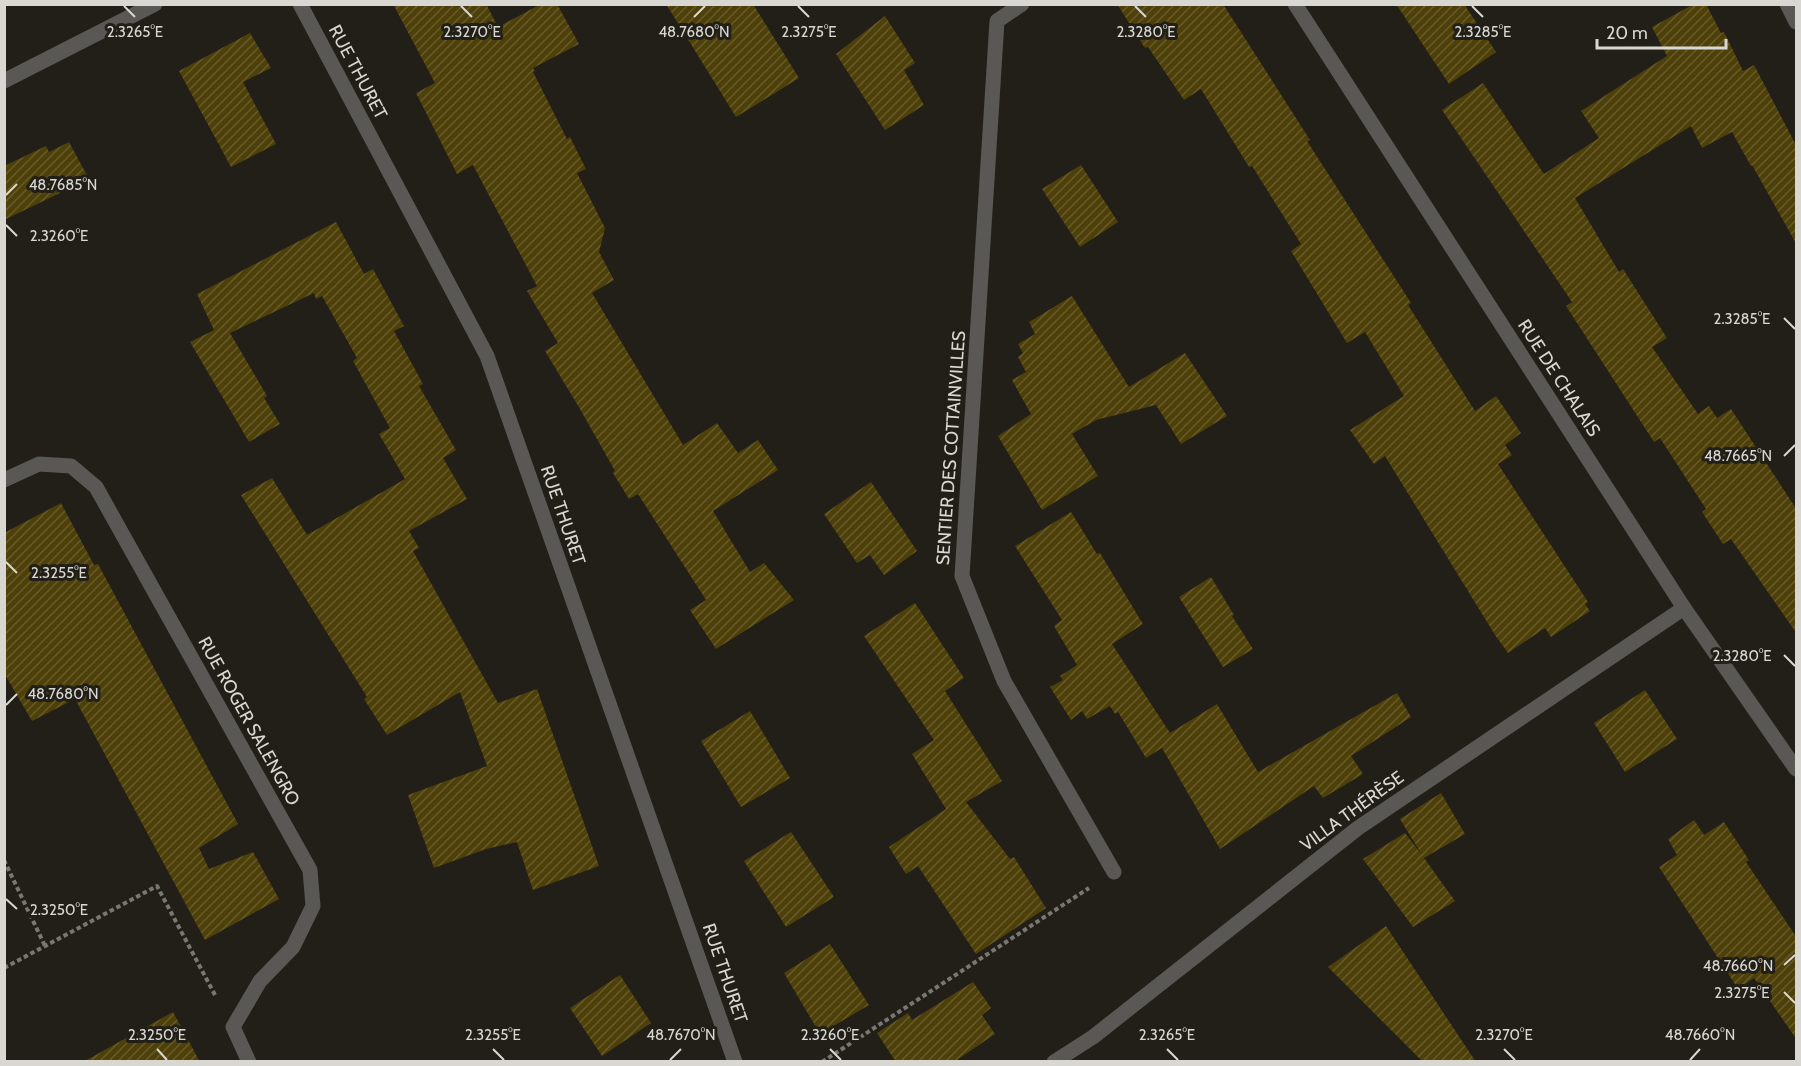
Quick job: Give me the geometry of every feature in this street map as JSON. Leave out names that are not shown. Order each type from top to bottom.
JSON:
[{"type":"street","points":[[4,81],[155,4]]},
{"type":"street","name":"RUE THURET","points":[[300,4],[487,356],[735,1062]]},
{"type":"street","name":"SENTIER DES COTTAINVILLES","points":[[1022,4],[997,21],[962,576],[1004,681],[1114,872]]},
{"type":"street","name":"RUE DE CHALAIS","points":[[1295,4],[1684,608],[1797,769]]},
{"type":"street","points":[[1787,4],[1797,22]]},
{"type":"street","name":"RUE ROGER SALENGRO","points":[[4,480],[39,464],[71,466],[96,487],[310,870],[313,906],[293,947],[260,981],[233,1027]]},
{"type":"street","name":"VILLA THÉRÈSE","points":[[1054,1062],[1093,1036],[1358,828],[1684,608]]},
{"type":"street","points":[[233,1027],[249,1062]]},
{"type":"path","points":[[4,860],[45,946]]},
{"type":"path","points":[[822,1062],[1114,872]]},
{"type":"path","points":[[4,968],[157,886],[233,1027]]},
{"type":"building","points":[[393,4],[486,4],[498,27],[541,4],[557,4],[579,44],[533,68],[535,71],[533,72],[567,139],[570,137],[586,169],[577,173],[605,228],[599,252],[614,280],[592,293],[683,445],[717,423],[738,453],[758,440],[778,470],[713,511],[750,572],[764,563],[794,600],[716,649],[690,610],[706,600],[638,494],[629,499],[580,409],[545,351],[558,343],[527,291],[537,286],[473,165],[457,174],[416,93],[435,83]]},
{"type":"building","points":[[666,4],[753,4],[799,78],[736,117]]},
{"type":"building","points":[[1117,4],[1223,4],[1310,140],[1307,141],[1411,303],[1408,305],[1475,411],[1496,396],[1521,433],[1505,445],[1512,455],[1498,464],[1588,602],[1585,604],[1590,611],[1551,637],[1545,628],[1508,653],[1385,456],[1374,464],[1350,430],[1404,396],[1365,332],[1347,343],[1291,251],[1301,244],[1252,166],[1249,167],[1201,89],[1184,100],[1148,47],[1145,48]]},
{"type":"building","points":[[1396,4],[1464,4],[1496,52],[1449,84]]},
{"type":"building","points":[[1694,4],[1706,4],[1721,33],[1724,32],[1743,71],[1754,65],[1797,147],[1797,245],[1732,132],[1702,148],[1691,126],[1575,198],[1619,272],[1623,269],[1667,338],[1652,347],[1698,414],[1709,406],[1717,418],[1731,409],[1797,510],[1797,634],[1731,539],[1723,544],[1702,512],[1706,509],[1660,438],[1654,442],[1566,306],[1572,302],[1442,110],[1483,83],[1544,174],[1599,138],[1581,111],[1667,56],[1652,27]]},
{"type":"building","points":[[885,16],[915,63],[904,70],[924,105],[885,130],[836,54]]},
{"type":"building","points":[[250,33],[271,68],[243,82],[276,144],[231,167],[179,71]]},
{"type":"building","points":[[69,142],[89,179],[4,220],[4,166],[46,146],[49,152]]},
{"type":"building","points":[[1081,165],[1118,222],[1080,247],[1042,189]]},
{"type":"building","points":[[336,222],[364,274],[373,269],[404,326],[394,331],[423,384],[419,386],[456,450],[443,458],[467,499],[409,531],[419,548],[413,551],[498,703],[537,689],[599,866],[533,890],[517,842],[486,849],[434,868],[408,795],[487,766],[460,692],[387,735],[364,699],[367,697],[241,495],[272,478],[307,535],[405,479],[379,434],[390,428],[353,361],[357,358],[322,296],[316,299],[314,293],[230,333],[267,396],[264,398],[280,424],[249,442],[190,342],[214,330],[197,294]]},
{"type":"building","points":[[1072,296],[1129,387],[1185,353],[1227,416],[1181,444],[1156,405],[1096,420],[1072,434],[1098,476],[1042,510],[998,436],[1031,414],[1012,380],[1026,372],[1018,357],[1023,353],[1018,344],[1035,334],[1029,322]]},
{"type":"building","points":[[871,482],[917,551],[884,575],[870,555],[857,563],[824,514]]},
{"type":"building","points":[[61,503],[94,565],[98,564],[238,824],[199,848],[209,869],[253,852],[279,899],[205,940],[75,699],[32,721],[4,673],[4,533]]},
{"type":"building","points":[[1071,512],[1097,554],[1100,553],[1143,624],[1112,644],[1170,733],[1217,704],[1258,772],[1397,693],[1411,717],[1351,756],[1363,774],[1323,798],[1314,786],[1220,849],[1162,748],[1146,758],[1118,712],[1115,714],[1110,706],[1087,719],[1082,711],[1071,720],[1050,687],[1063,680],[1060,676],[1077,665],[1054,626],[1062,620],[1015,546]]},
{"type":"building","points":[[1211,577],[1253,649],[1223,667],[1179,597]]},
{"type":"building","points":[[915,603],[964,678],[945,691],[1002,781],[966,802],[1010,859],[1014,857],[1046,908],[976,954],[918,866],[906,874],[889,847],[946,809],[912,754],[934,740],[864,636]]},
{"type":"building","points":[[1645,690],[1677,739],[1625,772],[1594,723]]},
{"type":"building","points":[[750,711],[790,778],[741,807],[701,741]]},
{"type":"building","points":[[1441,793],[1465,834],[1424,858],[1455,901],[1413,927],[1363,859],[1405,833],[1422,855],[1400,819]]},
{"type":"building","points":[[1694,820],[1704,835],[1724,822],[1749,860],[1746,862],[1797,938],[1797,1040],[1754,978],[1738,989],[1659,867],[1677,855],[1668,839]]},
{"type":"building","points":[[791,832],[834,897],[786,927],[744,861]]},
{"type":"building","points":[[1386,926],[1476,1062],[1423,1062],[1328,967]]},
{"type":"building","points":[[830,944],[869,1005],[820,1034],[784,973]]},
{"type":"building","points":[[620,975],[651,1023],[602,1056],[570,1008]]},
{"type":"building","points":[[973,982],[991,1008],[982,1015],[995,1034],[954,1062],[896,1062],[877,1033],[908,1013],[912,1020]]},
{"type":"building","points":[[173,1012],[200,1062],[83,1062]]}]
